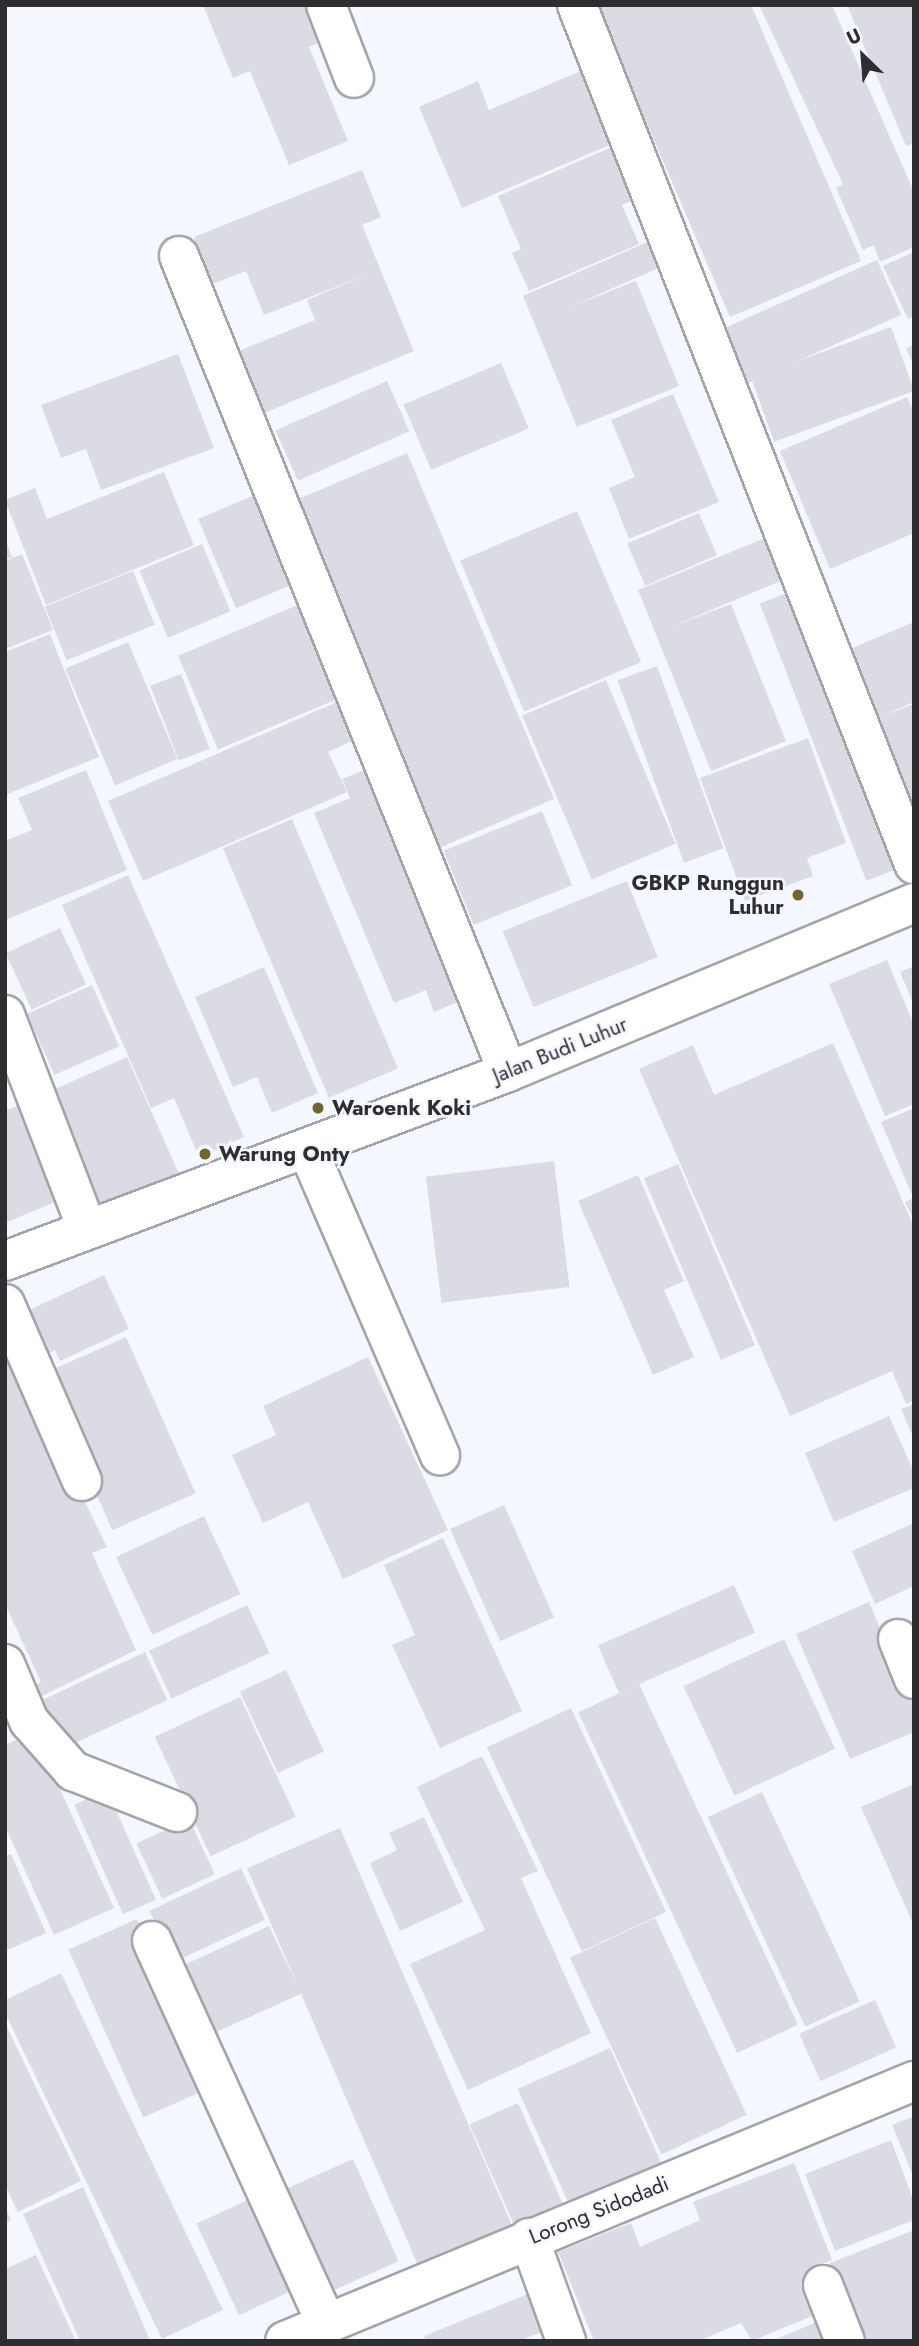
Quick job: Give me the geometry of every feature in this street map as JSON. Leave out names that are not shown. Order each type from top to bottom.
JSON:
[{"type":"street","points":[[326,5],[354,78]]},
{"type":"street","points":[[577,5],[914,864]]},
{"type":"street","points":[[179,256],[508,1072]]},
{"type":"street","name":"Jalan Budi Luhur","points":[[5,1261],[508,1072],[914,903]]},
{"type":"street","points":[[5,1015],[19,1095],[87,1229]]},
{"type":"street","points":[[307,1148],[440,1456]]},
{"type":"street","points":[[5,1304],[82,1481]]},
{"type":"street","points":[[898,1639],[914,1679]]},
{"type":"street","points":[[5,1664],[17,1725],[73,1771],[177,1812]]},
{"type":"street","points":[[152,1941],[326,2323]]},
{"type":"street","name":"Lorong Sidodadi","points":[[285,2341],[914,2081]]},
{"type":"street","points":[[529,2238],[566,2341]]},
{"type":"street","points":[[823,2286],[845,2341]]},
{"type":"building","points":[[203,5],[311,5],[326,40],[309,47],[348,141],[289,165],[250,71],[233,78]]},
{"type":"building","points":[[596,5],[751,5],[861,261],[730,317]]},
{"type":"building","points":[[759,5],[832,5],[914,192],[914,247],[880,262],[874,245],[863,250],[836,188],[843,184]]},
{"type":"building","points":[[847,5],[914,5],[914,143],[906,146]]},
{"type":"building","points":[[581,71],[612,144],[462,208],[419,107],[478,81],[489,110]]},
{"type":"building","points":[[621,143],[643,195],[622,205],[639,244],[529,291],[512,253],[521,249],[498,196]]},
{"type":"building","points":[[362,170],[381,217],[362,225],[414,351],[257,416],[231,354],[315,320],[307,300],[369,274],[264,315],[246,271],[212,284],[194,237]]},
{"type":"building","points":[[650,241],[661,267],[570,307],[636,281],[679,386],[577,427],[523,296]]},
{"type":"building","points":[[914,252],[914,316],[908,319],[883,266]]},
{"type":"building","points":[[877,260],[901,315],[746,384],[722,329]]},
{"type":"building","points":[[891,327],[914,391],[774,442],[751,378]]},
{"type":"building","points":[[914,345],[914,366],[906,348]]},
{"type":"building","points":[[178,354],[214,448],[101,490],[86,449],[61,458],[41,405]]},
{"type":"building","points":[[501,363],[529,428],[431,470],[403,404]]},
{"type":"building","points":[[387,381],[409,431],[298,481],[276,431]]},
{"type":"building","points":[[673,394],[719,502],[629,539],[609,488],[635,477],[611,420]]},
{"type":"building","points":[[907,397],[914,412],[914,533],[830,569],[780,451]]},
{"type":"building","points":[[407,453],[554,799],[431,851],[284,505]]},
{"type":"building","points":[[164,472],[194,545],[46,605],[5,500],[35,488],[47,519]]},
{"type":"building","points":[[257,494],[295,583],[236,608],[198,519]]},
{"type":"building","points":[[577,511],[641,662],[524,712],[460,561]]},
{"type":"building","points":[[699,513],[717,555],[645,586],[627,543]]},
{"type":"building","points":[[765,538],[783,580],[668,628],[731,604],[786,741],[711,771],[638,590]]},
{"type":"building","points":[[5,539],[12,557],[5,559]]},
{"type":"building","points":[[202,544],[231,611],[168,638],[139,571]]},
{"type":"building","points":[[22,554],[53,630],[5,649],[5,561]]},
{"type":"building","points":[[133,571],[155,625],[67,660],[45,607]]},
{"type":"building","points":[[800,588],[906,865],[866,881],[760,603]]},
{"type":"building","points":[[307,601],[347,695],[218,750],[178,656]]},
{"type":"building","points":[[914,622],[914,702],[882,716],[914,704],[914,845],[838,654]]},
{"type":"building","points":[[50,634],[99,757],[5,795],[5,652]]},
{"type":"building","points":[[128,642],[178,759],[115,785],[65,669]]},
{"type":"building","points":[[657,666],[723,848],[684,863],[618,680]]},
{"type":"building","points":[[181,674],[210,749],[179,761],[150,686]]},
{"type":"building","points":[[606,680],[676,844],[592,879],[522,716]]},
{"type":"building","points":[[344,699],[361,737],[328,752],[347,792],[143,881],[108,801]]},
{"type":"building","points":[[808,738],[846,843],[807,858],[813,876],[745,901],[700,778]]},
{"type":"building","points":[[377,765],[472,996],[434,1012],[426,990],[394,1003],[314,813],[350,798],[342,779]]},
{"type":"building","points":[[86,770],[127,870],[5,920],[5,841],[32,830],[18,798]]},
{"type":"building","points":[[542,811],[572,885],[474,925],[444,851]]},
{"type":"building","points":[[292,819],[398,1068],[329,1098],[223,848]]},
{"type":"building","points":[[128,875],[244,1137],[199,1157],[174,1098],[151,1108],[62,905]]},
{"type":"building","points":[[627,881],[658,957],[533,1007],[503,931]]},
{"type":"building","points":[[60,928],[86,984],[32,1010],[6,953]]},
{"type":"building","points":[[887,960],[914,1025],[914,1104],[885,1116],[829,984]]},
{"type":"building","points":[[914,966],[914,1005],[900,972]]},
{"type":"building","points":[[264,967],[318,1093],[272,1113],[257,1077],[233,1087],[195,997]]},
{"type":"building","points":[[92,985],[119,1046],[54,1075],[27,1014]]},
{"type":"building","points":[[833,1043],[914,1227],[914,1400],[906,1404],[892,1371],[790,1416],[639,1069],[693,1045],[714,1095]]},
{"type":"building","points":[[127,1057],[182,1179],[101,1215],[47,1093]]},
{"type":"building","points":[[24,1103],[64,1198],[5,1223],[5,1111]]},
{"type":"building","points":[[914,1108],[914,1194],[912,1195],[881,1122]]},
{"type":"building","points":[[554,1161],[569,1287],[441,1303],[426,1177]]},
{"type":"building","points":[[678,1164],[755,1345],[721,1360],[644,1178]]},
{"type":"building","points":[[638,1175],[684,1281],[664,1290],[694,1357],[653,1375],[578,1201]]},
{"type":"building","points":[[914,1198],[914,1221],[905,1202]]},
{"type":"building","points":[[104,1275],[129,1329],[60,1361],[55,1350],[41,1357],[21,1314]]},
{"type":"building","points":[[126,1337],[196,1493],[112,1530],[43,1374]]},
{"type":"building","points":[[5,1338],[107,1547],[92,1553],[136,1650],[30,1702],[25,1690],[41,1682],[5,1604]]},
{"type":"building","points":[[368,1357],[448,1530],[343,1579],[308,1502],[263,1523],[232,1455],[276,1435],[263,1406]]},
{"type":"building","points":[[914,1404],[914,1439],[901,1409]]},
{"type":"building","points":[[889,1416],[914,1472],[914,1488],[834,1522],[805,1453]]},
{"type":"building","points":[[504,1505],[554,1617],[500,1641],[450,1529]]},
{"type":"building","points":[[204,1516],[240,1594],[152,1635],[116,1557]]},
{"type":"building","points":[[914,1523],[914,1586],[875,1604],[852,1551]]},
{"type":"building","points":[[443,1538],[522,1711],[440,1748],[392,1645],[415,1635],[384,1565]]},
{"type":"building","points":[[734,1585],[755,1633],[619,1693],[598,1646]]},
{"type":"building","points":[[869,1602],[914,1708],[914,1732],[850,1759],[796,1634]]},
{"type":"building","points":[[247,1605],[269,1653],[172,1699],[149,1651]]},
{"type":"building","points":[[784,1639],[835,1749],[735,1796],[683,1686]]},
{"type":"building","points":[[145,1652],[167,1700],[64,1748],[42,1700]]},
{"type":"building","points":[[286,1670],[324,1752],[278,1773],[240,1692]]},
{"type":"building","points":[[639,1684],[798,2025],[737,2053],[578,1712]]},
{"type":"building","points":[[240,1697],[296,1817],[211,1856],[155,1737]]},
{"type":"building","points":[[571,1708],[666,1912],[582,1951],[487,1747]]},
{"type":"building","points":[[34,1732],[114,1908],[54,1935],[5,1826],[5,1745]]},
{"type":"building","points":[[482,1756],[538,1871],[521,1878],[591,2033],[468,2090],[410,1964],[485,1930],[417,1787]]},
{"type":"building","points":[[914,1784],[914,1926],[861,1807]]},
{"type":"building","points":[[107,1790],[156,1900],[123,1914],[74,1805]]},
{"type":"building","points":[[762,1792],[860,2001],[805,2027],[708,1817]]},
{"type":"building","points":[[424,1817],[463,1902],[400,1931],[370,1863],[397,1850],[389,1833]]},
{"type":"building","points":[[189,1819],[215,1874],[162,1899],[136,1844]]},
{"type":"building","points":[[340,1828],[514,2230],[420,2270],[301,1994],[205,2037],[175,1969],[269,1926],[299,1989],[247,1868]]},
{"type":"building","points":[[11,1854],[46,1933],[5,1951],[5,1856]]},
{"type":"building","points":[[241,1868],[265,1920],[174,1962],[149,1911]]},
{"type":"building","points":[[655,1918],[747,2115],[662,2154],[570,1958]]},
{"type":"building","points":[[137,1919],[212,2087],[143,2118],[68,1950]]},
{"type":"building","points":[[61,1973],[223,2310],[162,2339],[5,2013],[5,2000]]},
{"type":"building","points":[[875,2000],[896,2048],[820,2081],[799,2034]]},
{"type":"building","points":[[5,2023],[81,2181],[18,2212],[5,2185]]},
{"type":"building","points":[[610,2048],[661,2163],[569,2204],[518,2089]]},
{"type":"building","points":[[518,2103],[563,2204],[515,2226],[470,2125]]},
{"type":"building","points":[[914,2116],[914,2178],[892,2125]]},
{"type":"building","points":[[891,2140],[914,2202],[914,2220],[835,2251],[805,2174]]},
{"type":"building","points":[[353,2159],[399,2261],[321,2296],[275,2194]]},
{"type":"building","points":[[794,2163],[832,2260],[806,2270],[822,2312],[752,2341],[741,2323],[698,2341],[594,2341],[558,2252],[631,2223],[640,2247],[700,2220],[693,2202]]},
{"type":"building","points":[[83,2187],[150,2341],[80,2341],[23,2214]]},
{"type":"building","points":[[258,2195],[301,2287],[239,2315],[196,2224]]},
{"type":"building","points":[[5,2207],[11,2220],[5,2223]]},
{"type":"building","points":[[914,2230],[914,2341],[860,2341],[830,2263]]},
{"type":"building","points":[[36,2255],[76,2341],[5,2341],[5,2269]]},
{"type":"building","points":[[540,2289],[554,2327],[519,2341],[426,2341],[424,2336]]},
{"type":"building","points":[[824,2319],[833,2341],[772,2341]]},
{"type":"place","name":"GBKP Runggun Luhur","points":[[798,895]]},
{"type":"place","name":"Waroenk Koki","points":[[318,1108]]},
{"type":"place","name":"Warung Onty","points":[[205,1154]]}]
